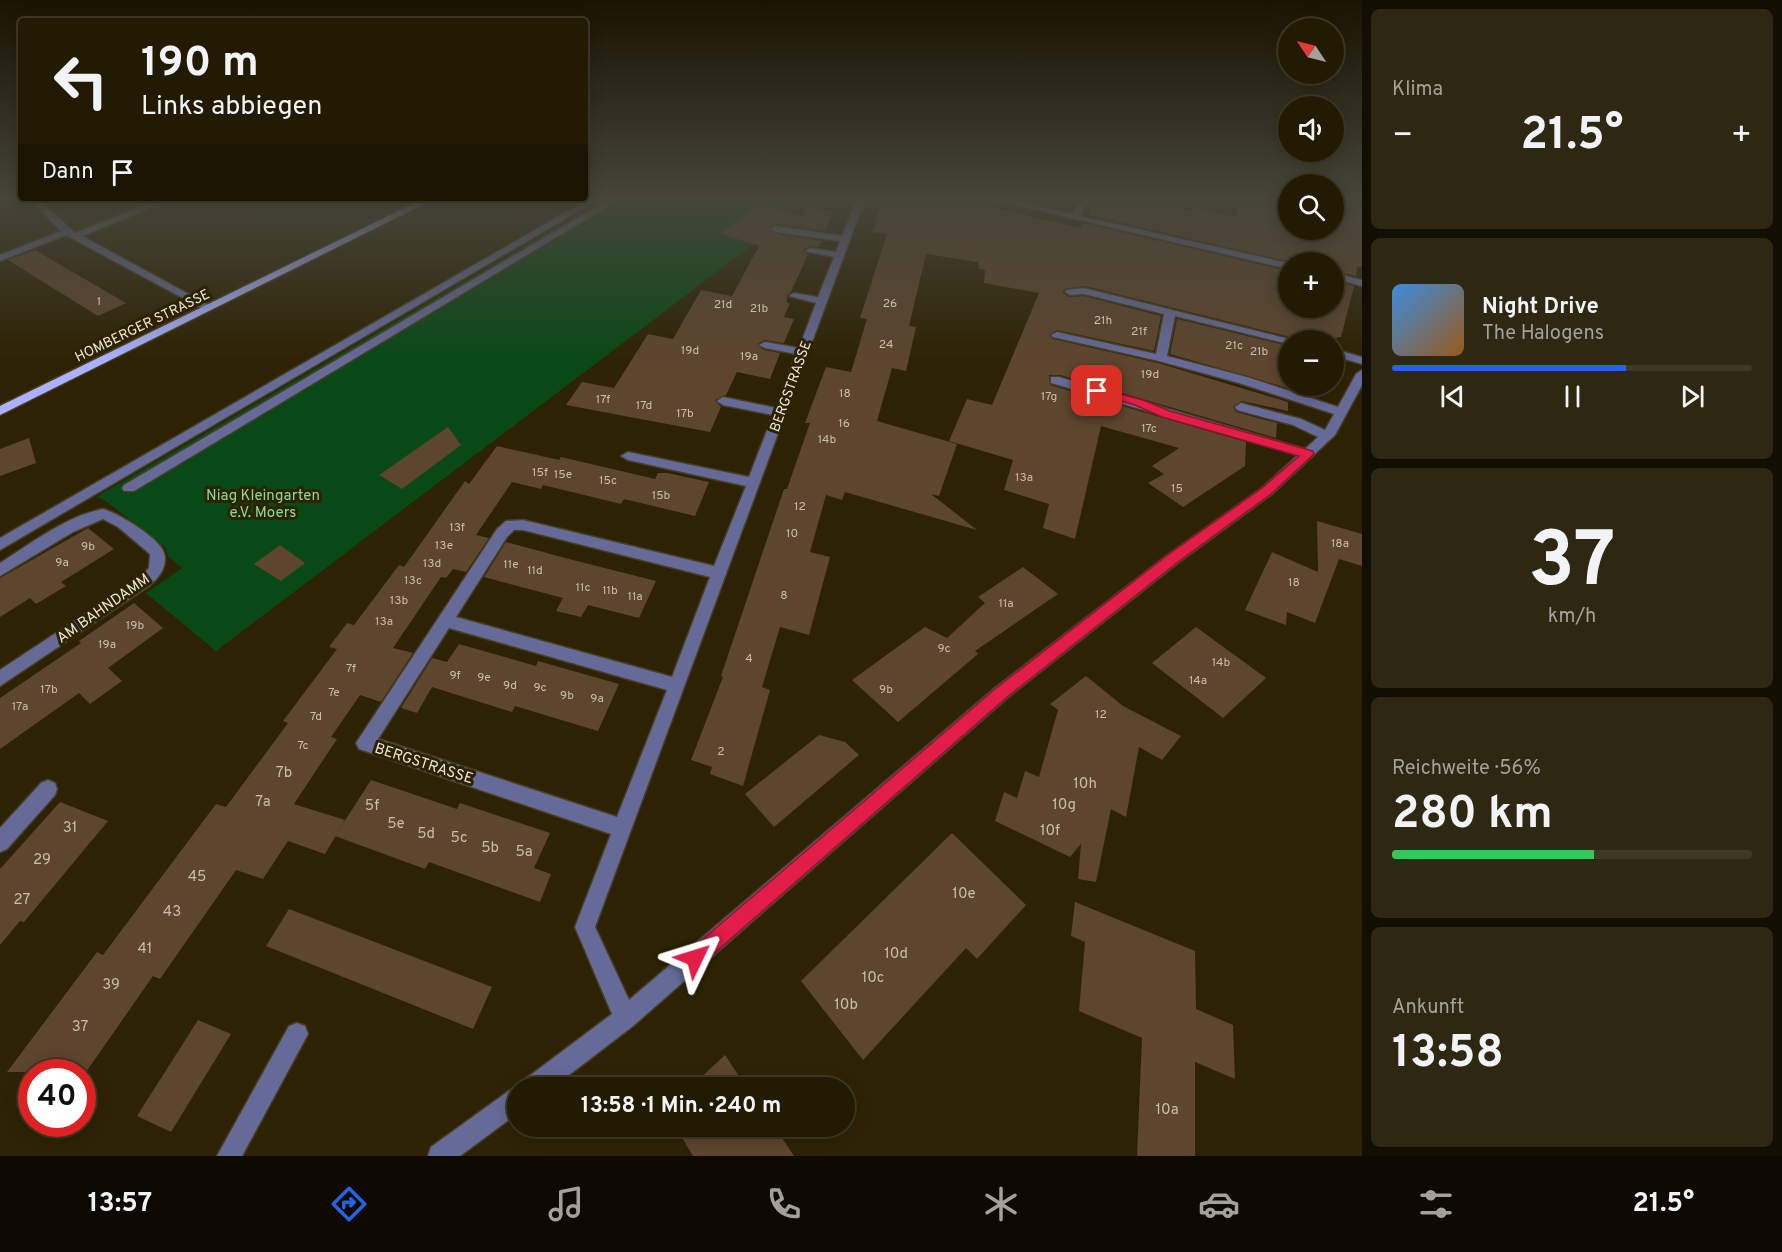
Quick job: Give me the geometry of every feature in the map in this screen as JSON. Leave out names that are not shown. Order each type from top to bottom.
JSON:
[{"type":"main road","name":"HOMBERGER STRASSE","points":[[0,411],[320,253]]},
{"type":"street","points":[[0,258],[15,253]]},
{"type":"street","points":[[106,253],[209,308]]},
{"type":"street","points":[[0,545],[503,253]]},
{"type":"street","points":[[129,488],[525,253]]},
{"type":"street","points":[[824,253],[838,255]]},
{"type":"street","points":[[1232,253],[1278,264]]},
{"type":"street","name":"BERGSTRASSE","points":[[625,1018],[585,927],[838,255]]},
{"type":"street","points":[[1344,278],[1362,283]]},
{"type":"street","points":[[1070,292],[1084,291],[1278,339]]},
{"type":"street","points":[[794,296],[821,301]]},
{"type":"street","points":[[1161,358],[1170,312]]},
{"type":"street","points":[[1058,335],[1161,358],[1243,380],[1343,413]]},
{"type":"street","points":[[765,345],[802,352]]},
{"type":"street","points":[[1344,355],[1362,361]]},
{"type":"street","points":[[547,1077],[625,1018],[1001,693],[1174,558],[1267,491],[1326,436],[1343,413],[1362,374]]},
{"type":"street","points":[[1055,380],[1308,454]]},
{"type":"street","points":[[723,401],[780,413]]},
{"type":"street","points":[[1241,407],[1297,422],[1326,436]]},
{"type":"street","points":[[628,456],[754,483]]},
{"type":"street","name":"AM BAHNDAMM","points":[[0,570],[85,520],[102,514],[113,517],[157,552],[159,560],[156,572],[144,582],[0,679]]},
{"type":"street","name":"BERGSTRASSE","points":[[622,828],[365,743],[501,532],[511,525],[523,525],[719,573]]},
{"type":"street","points":[[444,620],[676,685]]},
{"type":"street","points":[[0,842],[48,789]]},
{"type":"street","points":[[229,1156],[297,1034]]},
{"type":"street","points":[[440,1156],[507,1106]]},
{"type":"green space","name":"Niag Kleingarten e.V. Moers","points":[[513,253],[742,253],[216,651],[146,593],[182,568],[168,556],[166,548],[103,499],[96,497]]},
{"type":"building","points":[[27,253],[40,253],[126,303],[98,316],[8,260]]},
{"type":"building","points":[[755,253],[808,254],[791,292],[787,295],[787,303],[790,303],[784,317],[794,319],[784,343],[765,340],[757,344],[764,350],[780,353],[770,379],[737,372],[726,395],[715,400],[721,407],[710,432],[566,405],[582,382],[614,388],[648,334],[673,339],[701,290],[732,296]]},
{"type":"building","points":[[881,253],[1211,253],[1278,269],[1278,318],[1344,318],[1344,284],[1354,286],[1343,330],[1278,330],[1278,334],[1085,286],[1064,289],[1063,293],[1069,297],[1084,296],[1161,316],[1154,351],[1057,330],[1049,335],[1053,339],[1158,363],[1288,402],[1288,411],[1242,401],[1233,407],[1236,412],[1277,423],[1276,438],[1060,375],[1049,375],[1050,385],[1246,442],[1245,466],[1183,507],[1148,483],[1164,474],[1152,466],[1179,448],[1101,426],[1075,539],[1043,528],[1049,504],[1004,490],[1013,460],[949,441],[967,399],[992,405],[1039,293],[984,283],[985,270],[979,269],[978,262],[926,254],[909,326],[916,327],[906,371],[892,368],[877,421],[957,444],[939,496],[931,494],[977,530],[845,492],[842,500],[826,495],[810,552],[830,557],[809,635],[780,627],[762,687],[770,690],[743,786],[710,774],[712,767],[691,760],[723,677],[721,676],[784,489],[787,489],[810,423],[805,423],[826,367],[851,372],[867,319],[860,318]]},
{"type":"building","points":[[1251,253],[1278,253],[1278,259]]},
{"type":"building","points":[[1344,253],[1362,253],[1362,267],[1357,267],[1356,276],[1344,273]]},
{"type":"building","points":[[1177,319],[1278,344],[1278,385],[1170,354]]},
{"type":"building","points":[[448,427],[461,445],[402,489],[379,475]]},
{"type":"building","points":[[29,438],[36,463],[0,476],[0,449]]},
{"type":"building","points":[[497,446],[559,460],[561,457],[655,479],[658,473],[667,473],[709,482],[695,516],[624,499],[621,504],[543,485],[541,489],[512,482],[476,535],[489,538],[466,572],[453,569],[446,578],[441,577],[393,648],[413,653],[381,702],[360,695],[331,737],[337,739],[294,804],[345,820],[325,854],[288,841],[263,879],[236,870],[160,979],[153,976],[95,1059],[18,1059],[18,1072],[7,1072],[97,952],[103,955],[216,804],[226,807],[288,723],[283,721],[337,649],[329,647],[347,623],[354,625],[399,565],[404,567],[465,481],[469,484]]},
{"type":"building","points":[[1317,521],[1362,534],[1362,566],[1339,559],[1315,623],[1287,612],[1286,625],[1245,610],[1272,552],[1318,572]]},
{"type":"building","points":[[88,528],[114,549],[61,582],[66,586],[36,604],[30,598],[0,617],[0,578]]},
{"type":"building","points":[[506,542],[656,581],[639,618],[588,605],[581,617],[556,611],[563,598],[484,577]]},
{"type":"building","points":[[280,545],[305,563],[281,581],[254,564]]},
{"type":"building","points":[[1023,567],[1058,594],[975,651],[978,654],[898,722],[852,680],[925,627],[947,638],[985,603],[978,597]]},
{"type":"building","points":[[134,603],[163,628],[108,668],[122,681],[90,704],[79,693],[0,749],[0,698],[81,643],[79,641]]},
{"type":"building","points":[[1196,627],[1266,678],[1223,718],[1152,663]]},
{"type":"building","points":[[459,644],[536,666],[538,661],[619,684],[598,731],[515,706],[512,712],[432,687],[417,713],[401,708],[432,658],[447,662]]},
{"type":"building","points":[[1086,676],[1123,706],[1181,736],[1162,760],[1139,747],[1126,817],[1111,809],[1096,882],[1078,879],[1081,844],[1070,857],[995,821],[1004,792],[1017,798],[1025,771],[1039,777],[1058,710],[1050,704]]},
{"type":"building","points":[[819,735],[845,742],[859,755],[774,827],[745,794]]},
{"type":"building","points":[[371,780],[457,809],[460,803],[550,833],[534,868],[551,874],[540,902],[429,862],[425,869],[335,836]]},
{"type":"building","points":[[60,802],[108,821],[24,922],[20,921],[0,945],[0,869]]},
{"type":"building","points":[[952,833],[1026,905],[977,959],[966,948],[863,1060],[801,981]]},
{"type":"building","points":[[1075,902],[1195,951],[1196,1009],[1233,1025],[1235,1079],[1195,1062],[1195,1156],[1137,1156],[1142,1038],[1079,1011],[1085,942],[1071,936]]},
{"type":"building","points":[[289,909],[492,987],[473,1029],[266,946]]},
{"type":"building","points":[[198,1020],[231,1034],[171,1132],[137,1116]]},
{"type":"building","points":[[725,1055],[740,1077],[701,1077]]},
{"type":"building","points":[[682,1137],[781,1137],[794,1156],[693,1156]]},
{"type":"route","points":[[695,958],[1001,693],[1174,558],[1267,491],[1308,454],[1166,414],[1139,402],[1097,391]]}]
